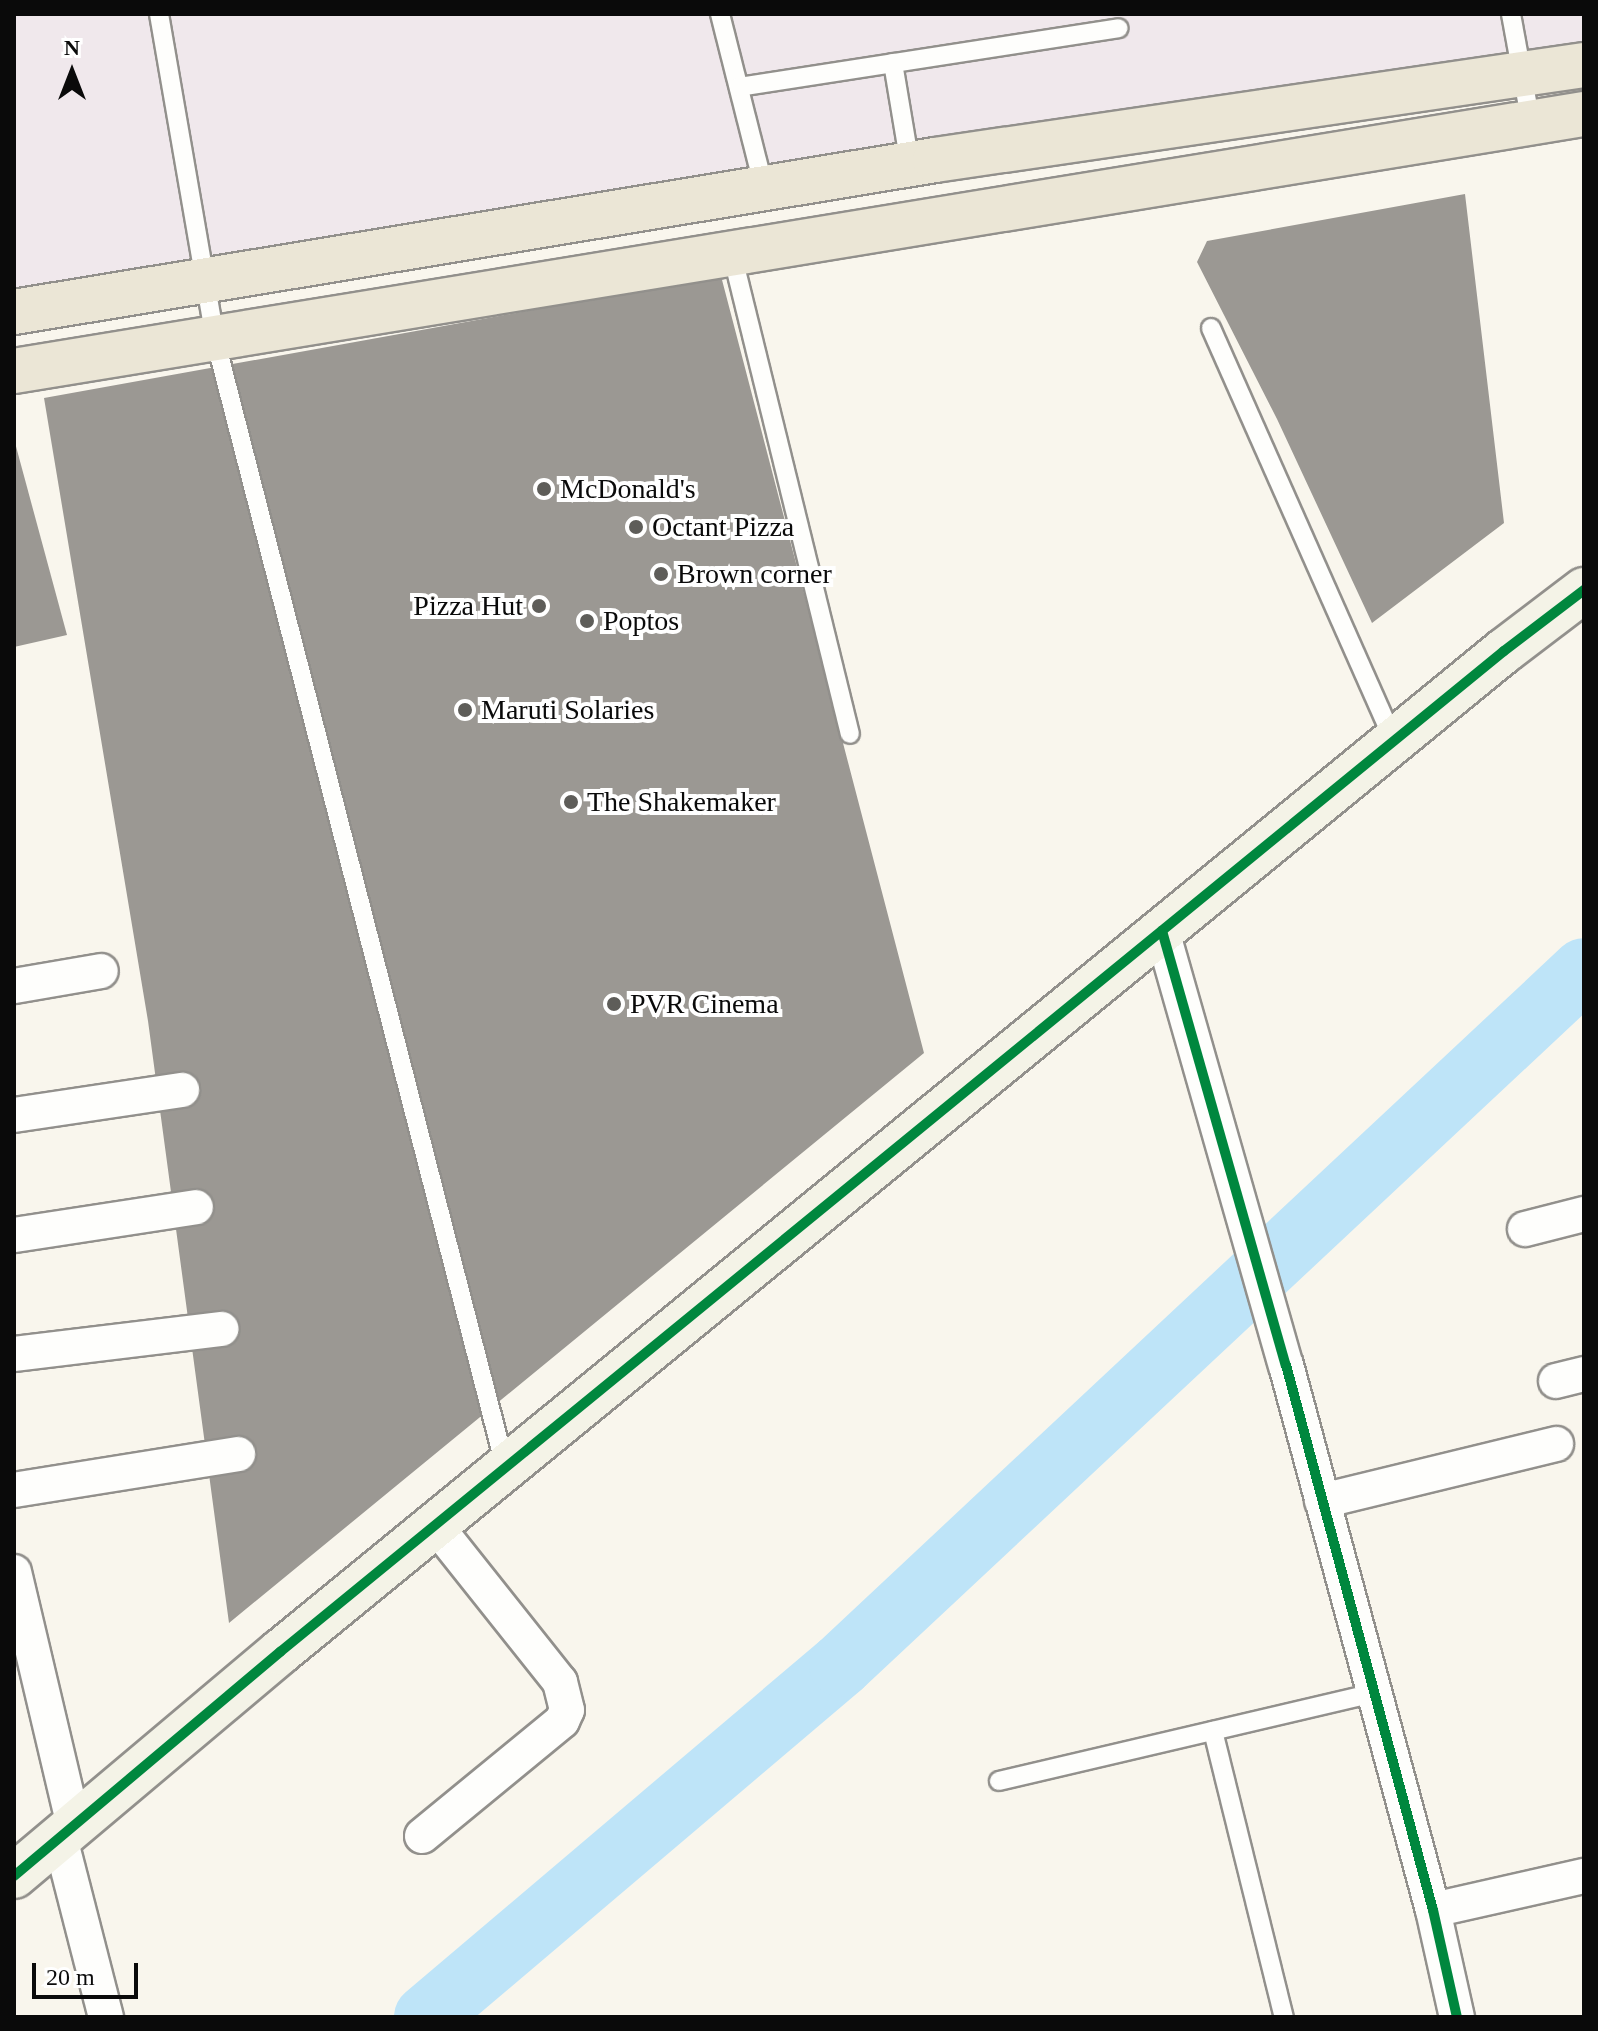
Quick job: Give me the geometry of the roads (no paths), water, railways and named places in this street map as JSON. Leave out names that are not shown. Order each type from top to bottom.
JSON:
[{"type":"main road","points":[[14,312],[910,165],[1584,65]]},
{"type":"main road","points":[[14,371],[1584,114]]},
{"type":"main road","points":[[416,246],[427,304]]},
{"type":"street","points":[[14,1876],[435,1525],[1394,741],[1584,590]]},
{"type":"street","points":[[1162,931],[1286,1365],[1433,1910],[1457,2017]]},
{"type":"street","points":[[14,986],[101,971]]},
{"type":"street","points":[[14,1115],[182,1090]]},
{"type":"street","points":[[14,1235],[196,1207]]},
{"type":"street","points":[[1525,1229],[1584,1214]]},
{"type":"street","points":[[14,1354],[221,1329]]},
{"type":"street","points":[[1322,1501],[1556,1444]]},
{"type":"street","points":[[14,1490],[238,1454]]},
{"type":"street","points":[[422,1836],[562,1721],[567,1710],[560,1682],[435,1525]]},
{"type":"street","points":[[14,1572],[26,1675],[67,1831],[106,2017]]},
{"type":"street","points":[[1433,1910],[1584,1876]]},
{"type":"lane","points":[[159,14],[215,339],[506,1470]]},
{"type":"lane","points":[[720,14],[764,188]]},
{"type":"lane","points":[[1511,14],[1531,123]]},
{"type":"lane","points":[[739,87],[1118,28]]},
{"type":"lane","points":[[893,63],[910,165]]},
{"type":"lane","points":[[732,254],[850,734]]},
{"type":"lane","points":[[1211,328],[1394,741]]},
{"type":"lane","points":[[999,1781],[1374,1693]]},
{"type":"lane","points":[[1213,1731],[1284,2017]]},
{"type":"waterway","points":[[426,2017],[841,1665],[1584,970]]},
{"type":"place","name":"McDonald's","points":[[544,489]]},
{"type":"place","name":"Octant Pizza","points":[[636,527]]},
{"type":"place","name":"Brown corner","points":[[661,574]]},
{"type":"place","name":"Pizza Hut","points":[[539,606]]},
{"type":"place","name":"Poptos","points":[[587,621]]},
{"type":"place","name":"Maruti Solaries","points":[[465,710]]},
{"type":"place","name":"The Shakemaker","points":[[571,802]]},
{"type":"place","name":"PVR Cinema","points":[[614,1004]]}]
